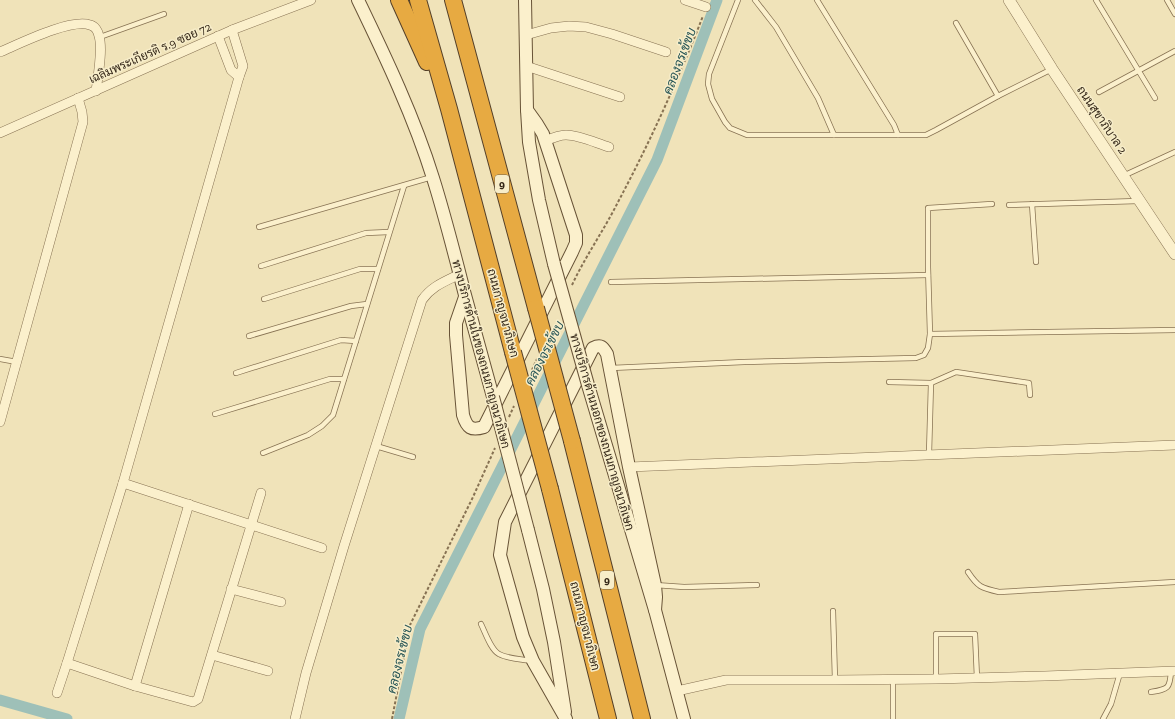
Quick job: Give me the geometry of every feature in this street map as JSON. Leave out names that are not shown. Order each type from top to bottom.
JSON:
[{"type":"highway","points":[[399,0],[449,108]]},
{"type":"highway","name":"ถนนกาญจนาภิเษก","points":[[418,0],[449,108],[550,489],[608,719]]},
{"type":"highway","name":"9","points":[[453,0],[572,441],[642,719]]},
{"type":"highway","points":[[463,0],[469,34],[469,59]]},
{"type":"main road","name":"ทางบริการด้านในของถนนกาญจนาภิเษก","points":[[358,0],[406,105],[433,177],[493,396],[543,589],[554,642],[566,719]]},
{"type":"main road","name":"ทางบริการด้านนอกของถนนกาญจนาภิเษก","points":[[525,0],[529,142],[539,200],[554,264],[588,385],[655,610],[684,719]]},
{"type":"main road","points":[[465,297],[456,322],[463,415],[468,427],[478,429],[484,427],[576,243],[576,235],[545,141],[537,124],[527,110]]},
{"type":"main road","points":[[566,719],[533,661],[523,637],[500,555],[505,522],[593,348],[597,346],[604,347],[607,354],[629,467],[655,585],[655,610]]},
{"type":"street","name":"เฉลิมพระเกียรติ ร.9 ซอย 72","points":[[0,134],[218,36],[311,0]]},
{"type":"street","points":[[685,0],[706,7]]},
{"type":"street","name":"ถนนสุขาภิบาล 2","points":[[1009,0],[1052,69],[1175,254]]},
{"type":"street","points":[[0,52],[42,34],[71,24],[82,23],[91,25],[97,30],[100,37],[100,54],[96,91]]},
{"type":"street","points":[[526,35],[551,28],[569,26],[586,27],[666,52]]},
{"type":"street","points":[[57,693],[68,663],[122,483],[243,66],[232,30]]},
{"type":"street","points":[[218,36],[231,70],[239,77]]},
{"type":"street","points":[[526,66],[620,97]]},
{"type":"street","points":[[0,422],[83,122],[78,98]]},
{"type":"street","points":[[545,141],[557,136],[567,135],[579,137],[609,147]]},
{"type":"street","points":[[295,719],[306,673],[344,546],[422,300],[428,292],[435,287],[460,274]]},
{"type":"street","points":[[629,467],[1175,445]]},
{"type":"street","points":[[122,483],[322,548]]},
{"type":"street","points":[[68,663],[135,686],[193,702],[197,701],[261,493]]},
{"type":"street","points":[[135,686],[189,504]]},
{"type":"street","points":[[232,589],[281,602]]},
{"type":"street","points":[[212,655],[268,671]]},
{"type":"street","points":[[677,691],[726,680],[977,678],[1173,671]]},
{"type":"lane","points":[[738,0],[709,74],[708,84],[712,99],[725,122],[730,128],[747,135],[926,135],[1052,69]]},
{"type":"lane","points":[[755,0],[776,27],[818,98],[834,135]]},
{"type":"lane","points":[[817,0],[894,124],[898,135]]},
{"type":"lane","points":[[1096,0],[1155,98]]},
{"type":"lane","points":[[1167,0],[1175,14]]},
{"type":"lane","points":[[100,37],[164,14]]},
{"type":"lane","points":[[956,23],[998,96]]},
{"type":"lane","points":[[1100,92],[1175,51]]},
{"type":"lane","points":[[1123,176],[1175,152]]},
{"type":"lane","points":[[259,227],[433,177]]},
{"type":"lane","points":[[263,453],[308,435],[322,426],[333,415],[404,186]]},
{"type":"lane","points":[[1009,204],[1139,200]]},
{"type":"lane","points":[[610,368],[744,362],[916,358],[924,355],[928,348],[930,334],[928,208],[992,204]]},
{"type":"lane","points":[[1032,204],[1036,262]]},
{"type":"lane","points":[[262,266],[366,233],[389,232]]},
{"type":"lane","points":[[264,299],[360,269],[378,269]]},
{"type":"lane","points":[[611,282],[928,275]]},
{"type":"lane","points":[[249,336],[351,306],[367,304]]},
{"type":"lane","points":[[930,334],[1175,330]]},
{"type":"lane","points":[[236,373],[341,340],[356,341]]},
{"type":"lane","points":[[0,359],[17,362]]},
{"type":"lane","points":[[889,382],[931,383],[956,372],[1029,383],[1030,396]]},
{"type":"lane","points":[[215,414],[330,379],[344,379]]},
{"type":"lane","points":[[930,454],[931,383]]},
{"type":"lane","points":[[376,446],[413,457]]},
{"type":"lane","points":[[968,572],[974,582],[983,589],[999,592],[1175,582]]},
{"type":"lane","points":[[655,585],[684,587],[757,585]]},
{"type":"lane","points":[[833,611],[835,680]]},
{"type":"lane","points":[[481,624],[493,648],[498,654],[506,657],[533,661]]},
{"type":"lane","points":[[936,678],[936,634],[975,634],[977,678]]},
{"type":"lane","points":[[1151,692],[1164,690],[1168,687],[1171,682],[1173,671]]},
{"type":"lane","points":[[1103,719],[1111,704],[1120,673]]},
{"type":"lane","points":[[893,679],[893,719]]},
{"type":"waterway","name":"คลองจรเข้ขบ","points":[[399,719],[420,629],[657,160],[717,0]]},
{"type":"waterway","points":[[0,700],[67,719]]}]
